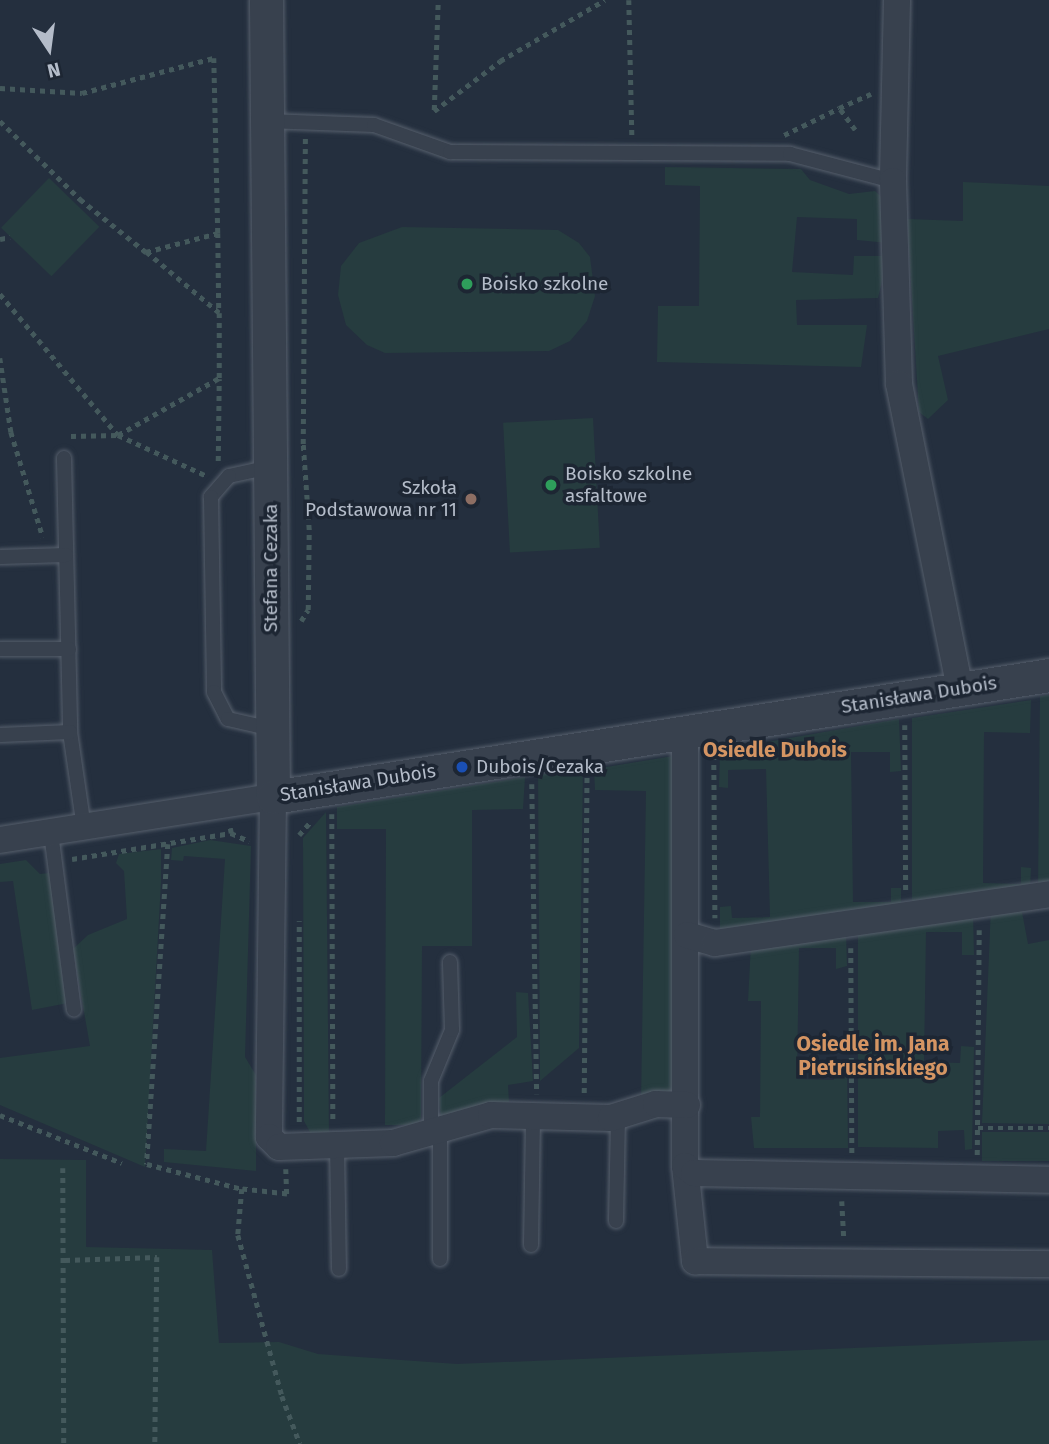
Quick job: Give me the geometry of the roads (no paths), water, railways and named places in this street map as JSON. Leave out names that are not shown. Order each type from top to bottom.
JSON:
[{"type":"street","name":"Stefana Cezaka","points":[[266,0],[272,797],[287,1139],[335,1133]]},
{"type":"street","points":[[897,0],[892,181],[899,384],[960,689]]},
{"type":"street","name":"Stanisława Dubois","points":[[0,840],[272,797],[686,739],[1049,675]]},
{"type":"street","points":[[686,739],[685,1166],[695,1261],[1049,1264]]},
{"type":"street","points":[[687,935],[715,943],[1049,894]]},
{"type":"street","points":[[335,1133],[393,1143],[491,1115],[618,1117],[656,1104],[687,1105]]},
{"type":"street","points":[[685,1166],[694,1174],[976,1181],[1049,1180]]},
{"type":"lane","points":[[267,121],[305,125],[374,125],[450,152],[790,154],[892,181]]},
{"type":"lane","points":[[64,458],[71,732],[84,828]]},
{"type":"lane","points":[[271,467],[229,476],[216,485],[211,497],[214,692],[228,719],[272,729]]},
{"type":"lane","points":[[0,557],[66,555]]},
{"type":"lane","points":[[0,649],[69,649]]},
{"type":"lane","points":[[0,735],[71,732]]},
{"type":"lane","points":[[51,833],[74,1010]]},
{"type":"lane","points":[[440,1259],[436,1131],[431,1080],[452,1030],[450,962]]},
{"type":"lane","points":[[531,1245],[535,1116]]},
{"type":"lane","points":[[616,1221],[618,1117]]},
{"type":"lane","points":[[335,1133],[339,1269]]},
{"type":"place","name":"Boisko szkolne","points":[[467,284]]},
{"type":"place","name":"Boisko szkolne asfaltowe","points":[[551,485]]},
{"type":"place","name":"Szkoła Podstawowa nr 11","points":[[471,499]]},
{"type":"place","name":"Dubois/Cezaka","points":[[462,767]]},
{"type":"district","name":"Osiedle Dubois","points":[[775,750]]},
{"type":"district","name":"Osiedle im. Jana Pietrusińskiego","points":[[873,1056]]}]
